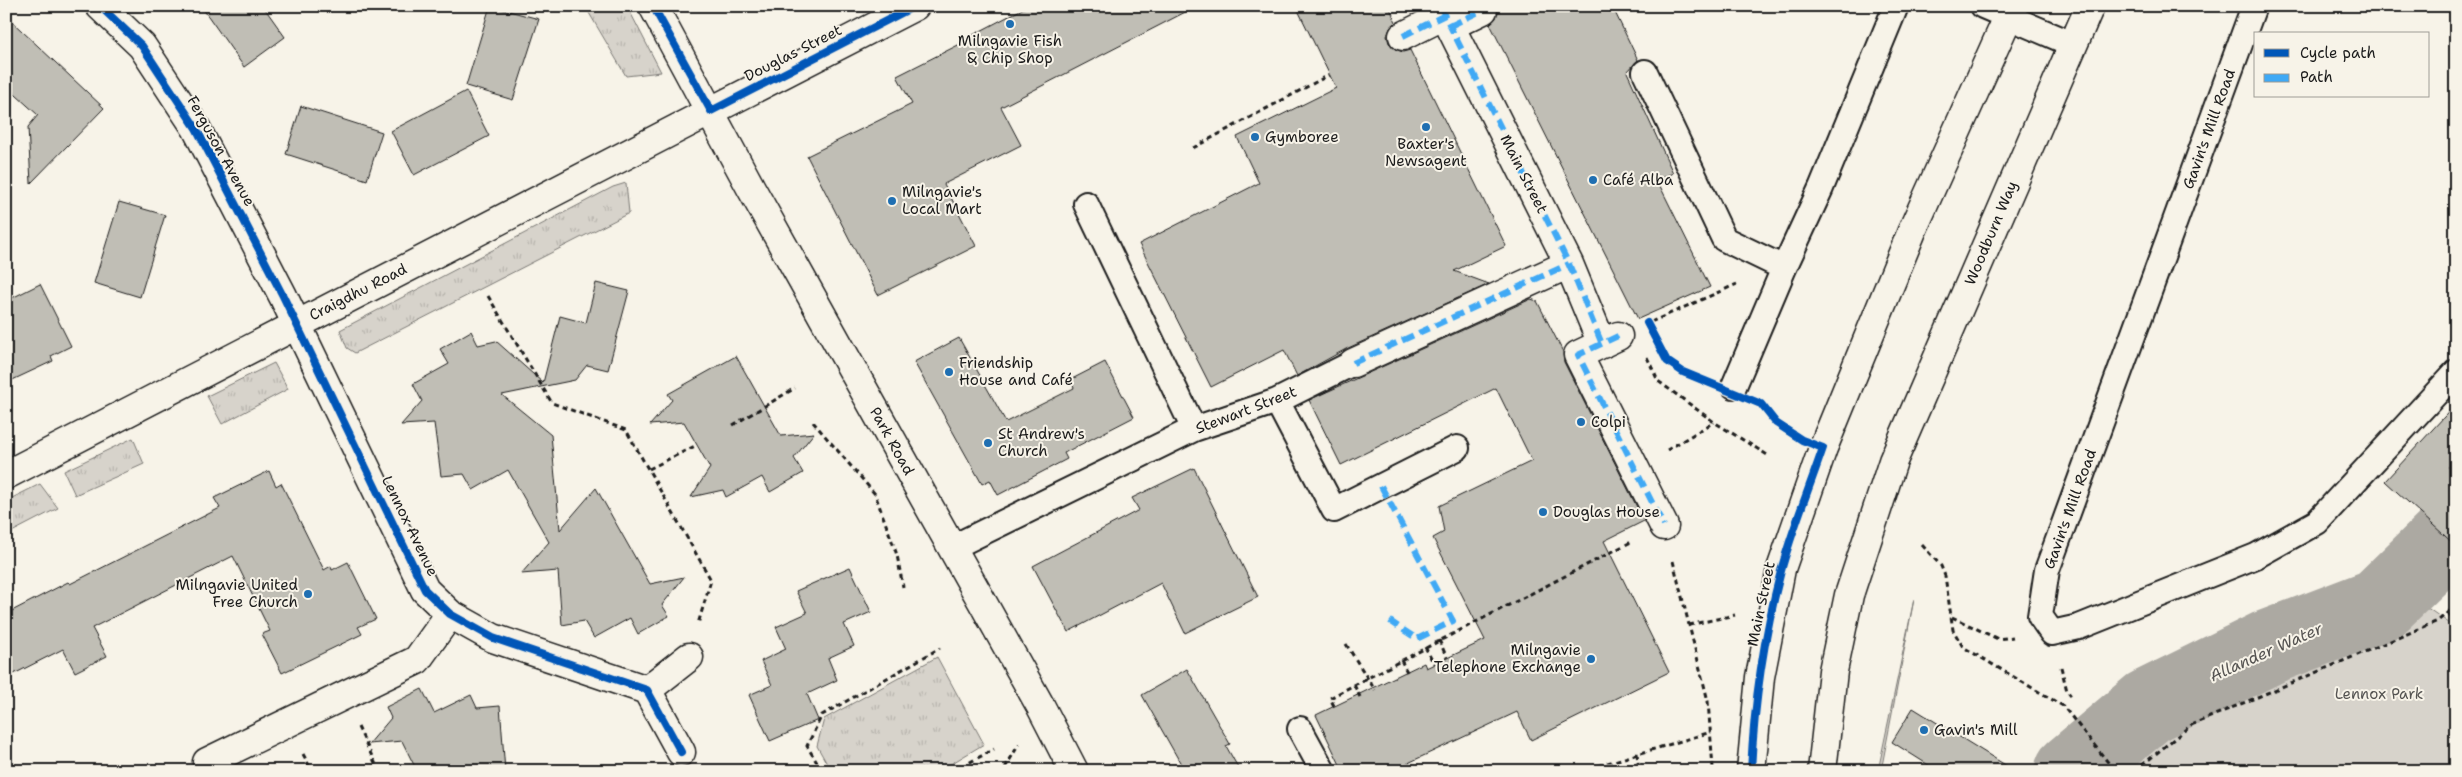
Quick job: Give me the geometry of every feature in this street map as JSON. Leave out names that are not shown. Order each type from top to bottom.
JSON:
[{"type":"main road","name":"Ferguson Avenue","points":[[100,6],[142,46],[196,128],[296,324]]},
{"type":"main road","name":"Park Road","points":[[653,6],[751,188],[1074,771]]},
{"type":"main road","name":"Douglas Street","points":[[711,111],[915,6]]},
{"type":"main road","name":"Woodburn Way","points":[[1822,771],[1833,671],[1849,595],[1893,461],[2090,6]]},
{"type":"main road","points":[[1404,36],[1445,16],[1483,10]]},
{"type":"main road","name":"Main Street","points":[[1751,771],[1760,677],[1781,569],[1823,448],[1912,231],[2010,12]]},
{"type":"main road","name":"Main Street","points":[[1445,16],[1610,340],[1578,355],[1664,526]]},
{"type":"main road","name":"Craigdhu Road","points":[[6,475],[711,111]]},
{"type":"main road","name":"Stewart Street","points":[[1353,363],[1570,264]]},
{"type":"main road","name":"Lennox Avenue","points":[[296,324],[426,590],[450,614],[493,638],[647,690]]},
{"type":"main road","points":[[207,762],[418,660],[450,614]]},
{"type":"main road","points":[[681,752],[647,690],[689,657]]},
{"type":"lane","points":[[1734,386],[1896,6]]},
{"type":"lane","points":[[1983,6],[2010,12],[2072,44]]},
{"type":"lane","name":"Gavin's Mill Road","points":[[2254,6],[2047,570],[2040,616],[2052,633],[2079,627],[2256,556],[2317,522],[2456,372]]},
{"type":"lane","points":[[1645,72],[1724,239],[1784,268]]},
{"type":"lane","points":[[1086,204],[1194,429]]},
{"type":"lane","name":"Stewart Street","points":[[951,548],[1194,429],[1277,401],[1353,363]]},
{"type":"lane","points":[[1277,401],[1334,510],[1457,448]]},
{"type":"lane","points":[[1300,728],[1320,770]]},
{"type":"path","points":[[1193,148],[1329,75]]},
{"type":"path","points":[[1649,327],[1739,283]]},
{"type":"path","points":[[488,296],[552,403],[626,430],[711,580],[689,657]]},
{"type":"path","points":[[1646,355],[1658,381],[1714,422],[1769,456]]},
{"type":"path","points":[[733,425],[795,388]]},
{"type":"path","points":[[813,422],[875,494],[897,555],[903,587]]},
{"type":"path","points":[[1637,469],[1714,422]]},
{"type":"path","points":[[649,469],[697,445]]},
{"type":"path","points":[[2449,466],[2456,472]]},
{"type":"path","points":[[1334,706],[1330,698],[1368,677],[1664,526],[1708,701],[1713,771]]},
{"type":"path","points":[[1922,545],[1941,566],[1953,630],[1963,648],[2063,706],[2115,771]]},
{"type":"path","points":[[2135,771],[2190,725],[2438,621],[2456,605]]},
{"type":"path","points":[[1689,625],[1773,606]]},
{"type":"path","points":[[2448,613],[2456,625]]},
{"type":"path","points":[[1951,616],[1998,639]]},
{"type":"path","points":[[1439,640],[1447,658]]},
{"type":"path","points":[[1346,644],[1375,690]]},
{"type":"path","points":[[1425,647],[1434,664]]},
{"type":"path","points":[[822,771],[807,746],[822,714],[940,648]]},
{"type":"path","points":[[1401,660],[1407,672]]},
{"type":"path","points":[[1354,685],[1360,697]]},
{"type":"path","points":[[2067,691],[2071,696]]},
{"type":"path","points":[[343,695],[379,771]]},
{"type":"path","points":[[1581,771],[1711,732]]},
{"type":"path","points":[[954,771],[994,749]]},
{"type":"path","points":[[1637,753],[1639,771]]},
{"type":"green space","points":[[585,6],[627,6],[661,72],[626,76]]},
{"type":"green space","points":[[626,183],[629,213],[355,353],[347,348],[340,330],[613,187]]},
{"type":"green space","points":[[274,363],[288,389],[222,424],[207,396]]},
{"type":"green space","points":[[133,438],[144,464],[75,495],[64,471]]},
{"type":"green space","points":[[40,484],[58,508],[6,535],[6,501]]},
{"type":"green space","points":[[1914,599],[1881,771],[1878,771]]},
{"type":"green space","name":"Lennox Park","points":[[2416,600],[2456,628],[2456,771],[2051,771],[2089,717]]},
{"type":"green space","points":[[937,657],[984,744],[939,771],[831,771],[817,746],[824,719]]},
{"type":"building","points":[[201,6],[263,6],[285,37],[244,67]]},
{"type":"building","points":[[490,6],[539,19],[513,100],[466,86]]},
{"type":"building","points":[[1028,6],[1197,6],[1001,107],[1021,145],[944,184],[976,246],[878,295],[807,156],[912,104],[897,76],[972,38],[971,36]]},
{"type":"building","points":[[1296,6],[1389,6],[1396,22],[1390,28],[1387,36],[1389,43],[1395,49],[1403,52],[1410,50],[1506,246],[1454,271],[1489,284],[1346,349],[1297,376],[1284,350],[1211,387],[1139,244],[1259,183],[1237,137],[1336,88]]},
{"type":"building","points":[[1498,6],[1612,6],[1638,60],[1627,72],[1673,173],[1657,180],[1710,287],[1638,319],[1490,24],[1496,18]]},
{"type":"building","points":[[6,16],[104,108],[31,183],[28,127],[38,115],[6,86]]},
{"type":"building","points":[[466,91],[489,136],[414,175],[391,131]]},
{"type":"building","points":[[301,106],[382,132],[367,180],[286,154]]},
{"type":"building","points":[[119,202],[165,215],[140,297],[94,283]]},
{"type":"building","points":[[596,283],[629,291],[608,370],[587,365],[575,380],[502,395],[551,435],[560,530],[596,488],[650,584],[684,577],[662,605],[669,616],[638,634],[630,618],[594,638],[584,621],[562,625],[558,571],[521,574],[549,542],[508,470],[473,490],[464,474],[441,476],[434,423],[401,425],[422,401],[413,384],[449,364],[440,349],[471,331],[478,345],[496,341],[543,383],[560,316],[586,323]]},
{"type":"building","points":[[40,284],[71,346],[51,356],[53,361],[6,383],[6,301]]},
{"type":"building","points":[[1531,299],[1537,301],[1563,352],[1564,362],[1644,521],[1604,541],[1669,672],[1531,740],[1517,712],[1391,771],[1343,771],[1316,715],[1424,663],[1426,668],[1485,640],[1433,538],[1444,532],[1439,506],[1532,461],[1496,388],[1341,465],[1309,400]]},
{"type":"building","points":[[959,338],[1006,422],[1074,388],[1070,380],[1105,362],[1134,417],[1064,453],[1067,459],[998,495],[990,480],[982,484],[914,362]]},
{"type":"building","points":[[736,356],[781,436],[814,433],[794,458],[803,473],[770,492],[762,477],[726,497],[723,490],[691,497],[710,468],[684,422],[650,425],[672,400],[668,394]]},
{"type":"building","points":[[2456,404],[2456,546],[2385,481]]},
{"type":"building","points":[[1194,468],[1258,597],[1185,633],[1161,583],[1068,632],[1033,566],[1139,510],[1132,498]]},
{"type":"building","points":[[269,471],[276,486],[281,483],[324,570],[331,566],[332,570],[348,562],[376,619],[358,627],[362,634],[282,673],[262,634],[270,631],[233,556],[92,628],[107,656],[75,672],[63,649],[6,678],[6,614],[68,582],[70,584],[220,508],[214,498]]},
{"type":"building","points":[[850,567],[871,612],[844,624],[854,646],[828,658],[837,680],[807,694],[818,720],[770,741],[749,695],[772,685],[761,661],[786,649],[776,627],[807,613],[796,591]]},
{"type":"building","points":[[1187,669],[1230,744],[1226,746],[1240,771],[1185,771],[1142,695]]},
{"type":"building","points":[[422,689],[434,713],[471,695],[477,708],[500,706],[505,771],[417,771],[402,741],[369,744],[391,718],[386,707]]},
{"type":"building","name":"Gavin's Mill","points":[[1913,708],[2015,771],[1938,771],[1892,742]]},
{"type":"waterway","name":"Allander Water","points":[[2072,771],[2149,706],[2269,647],[2379,605],[2456,530]]},
{"type":"marked path","points":[[1440,6],[1569,264],[1602,344]]},
{"type":"marked path","points":[[1450,26],[1483,10]]},
{"type":"marked path","points":[[1403,36],[1445,15]]},
{"type":"marked path","points":[[1353,363],[1569,264]]},
{"type":"marked path","points":[[1618,336],[1578,355],[1664,526]]},
{"type":"marked path","points":[[1381,486],[1453,621],[1417,639],[1390,621]]},
{"type":"cycle path","points":[[100,6],[142,46],[196,128],[283,296],[425,590],[450,614],[493,638],[647,690],[681,752]]},
{"type":"cycle path","points":[[653,6],[711,111],[915,6]]},
{"type":"cycle path","points":[[1647,323],[1667,361],[1683,372],[1761,404],[1776,423],[1802,440],[1823,448],[1790,540],[1775,596],[1761,670],[1751,771]]},
{"type":"place","name":"Milngavie Fish & Chip Shop","points":[[1010,24]]},
{"type":"place","name":"Baxter's Newsagent","points":[[1426,127]]},
{"type":"place","name":"Gymboree","points":[[1255,137]]},
{"type":"place","name":"Café Alba","points":[[1593,180]]},
{"type":"place","name":"Milngavie's Local Mart","points":[[892,201]]},
{"type":"place","name":"Friendship House and Café","points":[[949,372]]},
{"type":"place","name":"Colpi","points":[[1581,422]]},
{"type":"place","name":"St Andrew's Church","points":[[988,443]]},
{"type":"place","name":"Douglas House","points":[[1543,512]]},
{"type":"place","name":"Milngavie United Free Church","points":[[308,594]]},
{"type":"place","name":"Milngavie Telephone Exchange","points":[[1591,659]]},
{"type":"place","name":"Gavin's Mill","points":[[1924,730]]}]
